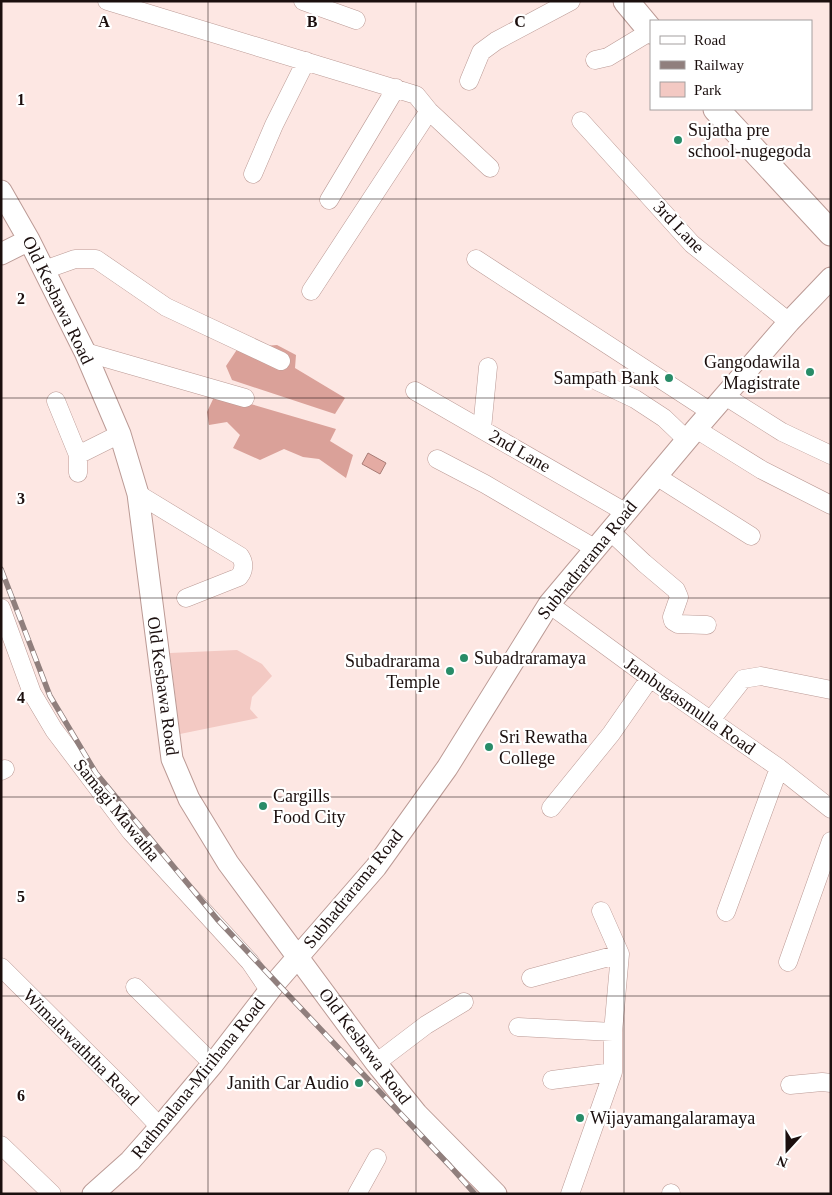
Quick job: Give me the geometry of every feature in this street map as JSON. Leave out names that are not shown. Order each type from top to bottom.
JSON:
[{"type":"highway","points":[[635,4],[650,29]]},
{"type":"highway","points":[[717,110],[828,227]]},
{"type":"main road","name":"Old Kesbawa Road","points":[[1,191],[29,240],[85,352],[120,434],[138,494],[172,759],[189,799],[228,863],[376,1063],[417,1114],[496,1194]]},
{"type":"main road","points":[[1,254],[29,240]]},
{"type":"main road","name":"Subhadrarama Road","points":[[297,957],[376,867],[447,768],[549,604],[691,434],[789,322],[831,278]]},
{"type":"main road","name":"Rathmalana-Mirihana Road","points":[[93,1194],[130,1161],[160,1127],[213,1064],[269,990],[297,957]]},
{"type":"street","points":[[108,1],[416,95],[429,111],[490,168]]},
{"type":"street","points":[[303,1],[356,20]]},
{"type":"street","points":[[469,81],[481,52],[496,41],[571,1]]},
{"type":"street","points":[[595,60],[608,57],[650,32]]},
{"type":"street","points":[[254,174],[274,126],[306,61]]},
{"type":"street","points":[[330,200],[396,88]]},
{"type":"street","points":[[311,291],[429,111]]},
{"type":"street","name":"3rd Lane","points":[[581,121],[692,244],[789,322]]},
{"type":"street","points":[[44,270],[75,259],[96,259],[166,307],[281,361]]},
{"type":"street","points":[[476,259],[711,412]]},
{"type":"street","points":[[85,352],[246,398]]},
{"type":"street","points":[[482,429],[488,367]]},
{"type":"street","points":[[597,381],[635,399],[691,434],[831,505]]},
{"type":"street","name":"2nd Lane","points":[[415,391],[625,512]]},
{"type":"street","points":[[725,396],[782,432],[831,455]]},
{"type":"street","points":[[56,401],[78,455],[78,473]]},
{"type":"street","points":[[78,455],[120,434]]},
{"type":"street","points":[[437,459],[485,484],[596,549]]},
{"type":"street","points":[[656,476],[751,536]]},
{"type":"street","points":[[138,494],[240,556],[243,560],[242,573],[239,577],[186,598]]},
{"type":"street","points":[[610,531],[676,590],[679,597],[672,617],[673,621],[678,624],[707,626]]},
{"type":"street","name":"Jambugasmulla Road","points":[[549,604],[650,678],[779,768],[831,809]]},
{"type":"street","name":"Samagi Mawatha","points":[[1,608],[32,693],[54,730],[131,832],[250,962],[269,990]]},
{"type":"street","points":[[711,720],[743,679],[762,676],[831,690]]},
{"type":"street","points":[[551,808],[611,734],[650,678]]},
{"type":"street","points":[[726,912],[779,768]]},
{"type":"street","points":[[788,962],[831,841]]},
{"type":"street","points":[[570,1194],[612,1072],[613,1032],[620,954],[601,911]]},
{"type":"street","points":[[531,978],[620,954]]},
{"type":"street","name":"Wimalawaththa Road","points":[[1,967],[160,1127]]},
{"type":"street","points":[[135,987],[213,1064]]},
{"type":"street","points":[[376,1063],[426,1025],[464,1002]]},
{"type":"street","points":[[518,1027],[613,1032]]},
{"type":"street","points":[[552,1080],[612,1072]]},
{"type":"street","points":[[790,1085],[831,1083]]},
{"type":"street","points":[[1,1145],[52,1194]]},
{"type":"street","points":[[356,1194],[377,1158]]},
{"type":"green space","points":[[237,650],[262,664],[272,676],[252,697],[250,709],[258,718],[180,734],[170,653]]},
{"type":"shaded area","points":[[277,345],[296,355],[295,368],[345,398],[335,414],[232,380],[226,366],[238,348]]},
{"type":"shaded area","points":[[220,395],[336,429],[330,441],[353,455],[346,478],[319,459],[303,457],[284,449],[260,460],[233,448],[240,435],[227,422],[209,425],[207,412],[214,397]]},
{"type":"shaded area","points":[[368,453],[386,463],[380,474],[362,464]]},
{"type":"railway","points":[[1,569],[50,696],[96,773],[217,919],[475,1194]]},
{"type":"place","name":"Sujatha pre school-nugegoda","points":[[678,140]]},
{"type":"place","name":"Gangodawila Magistrate","points":[[810,372]]},
{"type":"place","name":"Sampath Bank","points":[[669,378]]},
{"type":"place","name":"Subadraramaya","points":[[464,658]]},
{"type":"place","name":"Subadrarama Temple","points":[[450,671]]},
{"type":"place","name":"Sri Rewatha College","points":[[489,747]]},
{"type":"place","name":"Cargills Food City","points":[[263,806]]},
{"type":"place","name":"Janith Car Audio","points":[[359,1083]]},
{"type":"place","name":"Wijayamangalaramaya","points":[[580,1118]]}]
